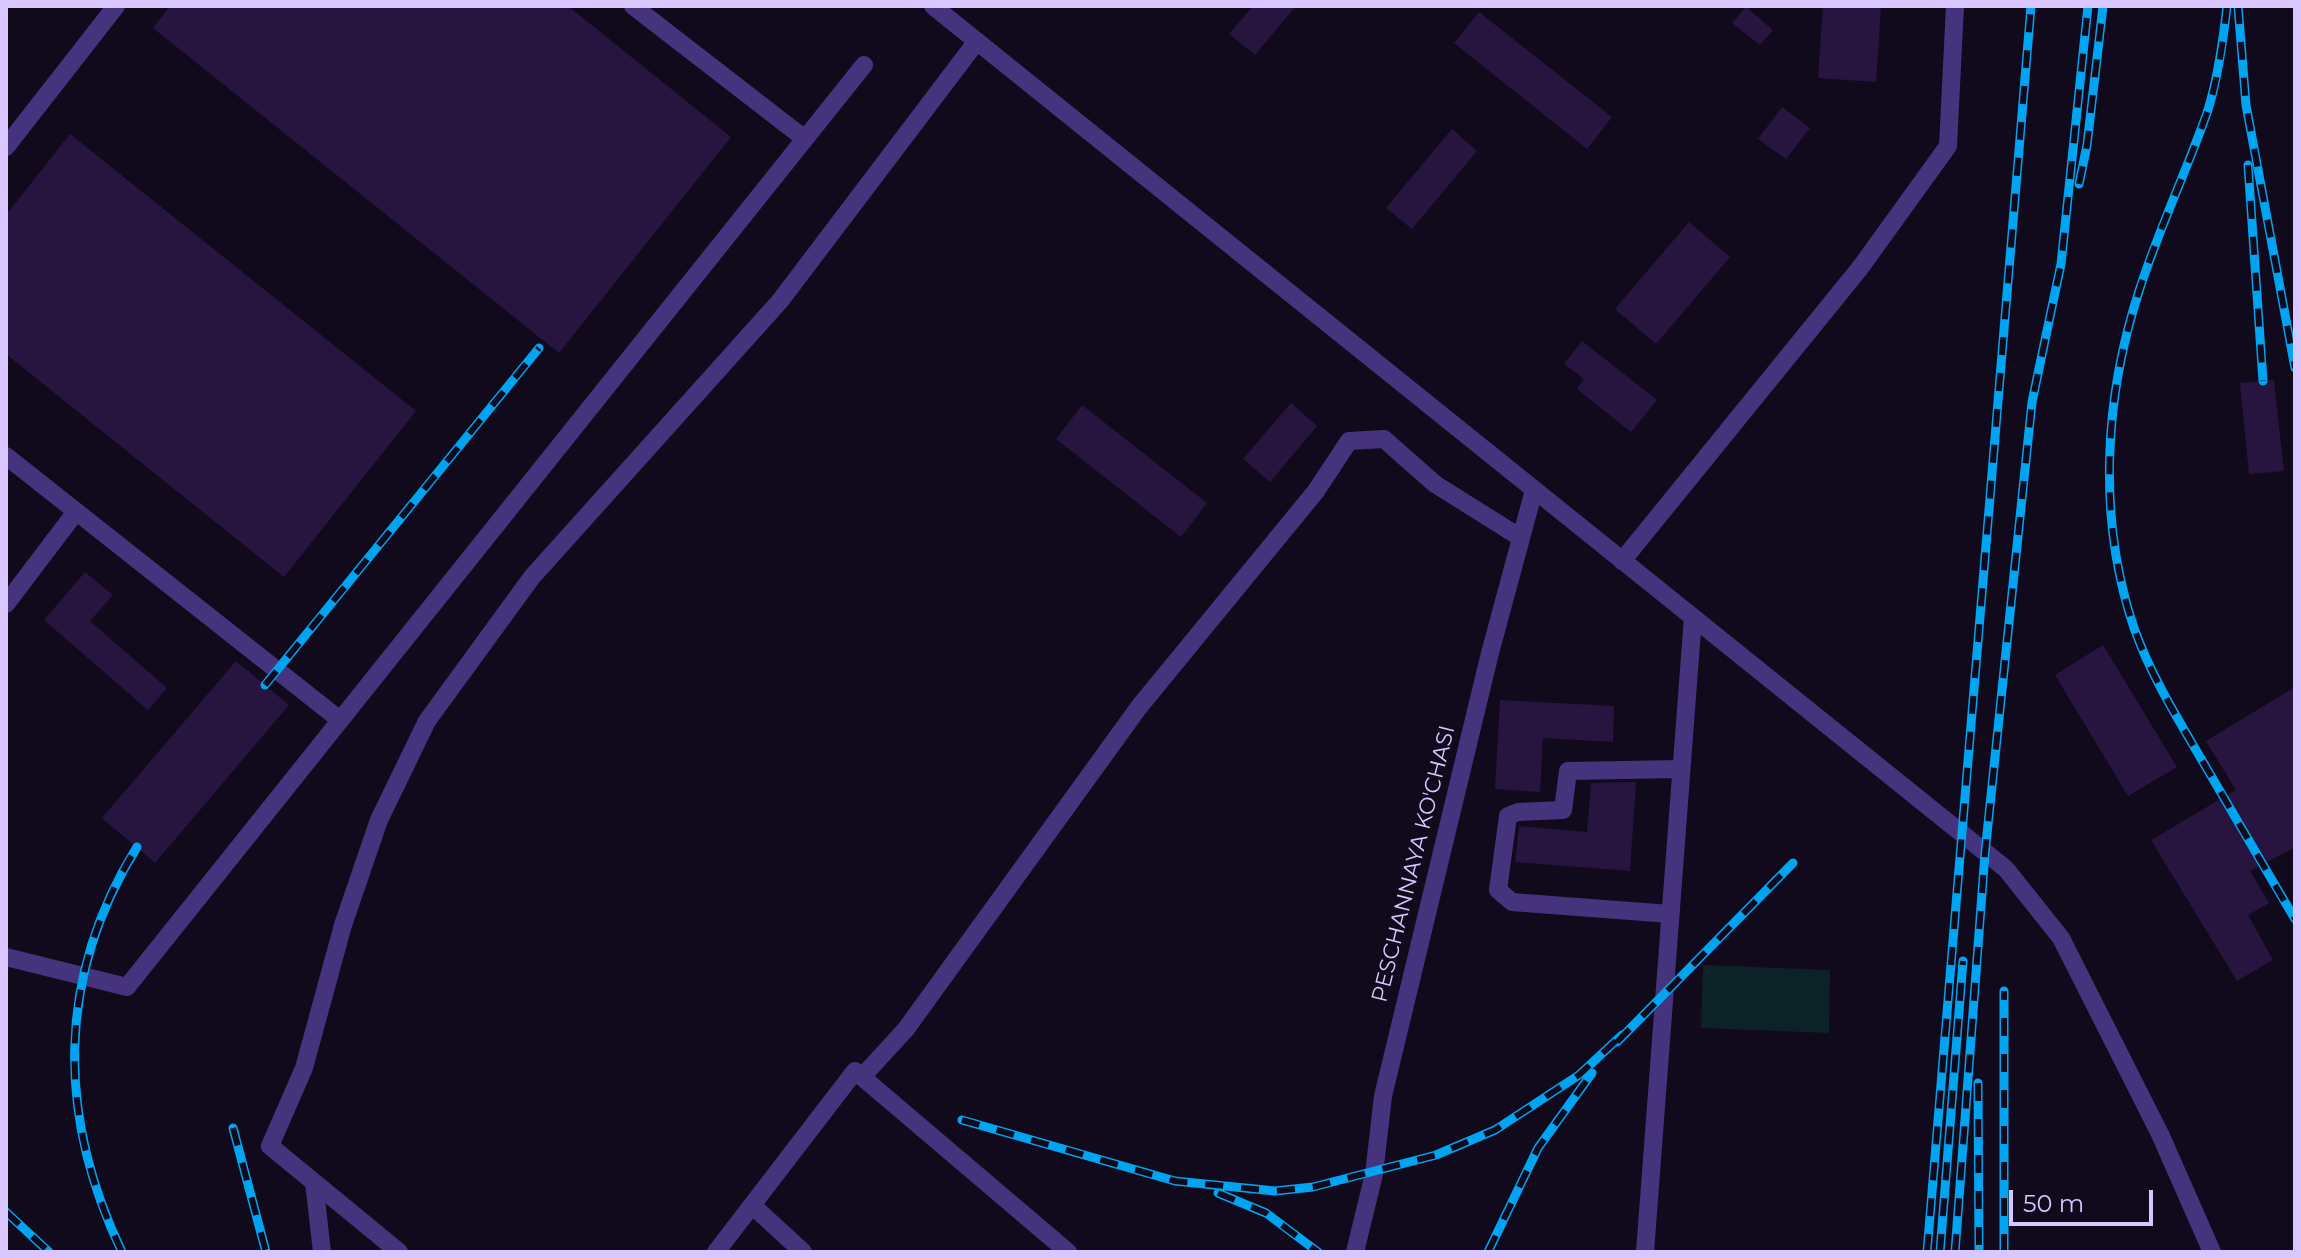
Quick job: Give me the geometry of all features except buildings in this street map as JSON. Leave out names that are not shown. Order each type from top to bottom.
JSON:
[{"type":"street","points":[[6,147],[116,6]]},
{"type":"street","points":[[633,6],[805,139]]},
{"type":"street","points":[[933,6],[2006,869],[2061,938],[2160,1134],[2212,1252]]},
{"type":"street","points":[[1622,561],[1860,268],[1948,146],[1955,6]]},
{"type":"street","points":[[399,1252],[270,1146],[304,1068],[343,925],[379,820],[427,721],[532,577],[780,301],[977,41]]},
{"type":"street","points":[[6,957],[127,987],[864,65]]},
{"type":"street","points":[[862,1077],[906,1029],[1139,707],[1316,491],[1349,441],[1384,439],[1435,484],[1521,538]]},
{"type":"street","points":[[6,456],[340,720]]},
{"type":"street","name":"PESCHANNAYA KO'CHASI","points":[[1355,1252],[1374,1174],[1383,1096],[1490,653],[1534,490]]},
{"type":"street","points":[[6,604],[75,513]]},
{"type":"street","points":[[1645,1252],[1679,769],[1693,617]]},
{"type":"street","points":[[1670,914],[1512,902],[1498,890],[1508,816],[1518,812],[1563,810],[1566,806],[1568,771],[1679,769]]},
{"type":"street","points":[[716,1252],[754,1207],[855,1071],[1068,1252]]},
{"type":"street","points":[[314,1182],[322,1252]]},
{"type":"street","points":[[754,1207],[803,1252]]},
{"type":"green space","points":[[1703,965],[1830,970],[1829,1033],[1701,1028]]},
{"type":"railway","points":[[1927,1252],[2031,6]]},
{"type":"railway","points":[[1955,1252],[1985,853],[2032,402],[2061,264],[2088,6]]},
{"type":"railway","points":[[2079,184],[2087,145],[2103,6]]},
{"type":"railway","points":[[2227,6],[2220,60],[2207,113],[2147,266],[2128,329],[2113,414],[2110,501],[2122,586],[2148,663],[2295,919]]},
{"type":"railway","points":[[2238,6],[2246,105],[2295,368]]},
{"type":"railway","points":[[2248,165],[2263,381]]},
{"type":"railway","points":[[265,685],[539,348]]},
{"type":"railway","points":[[122,1252],[101,1201],[86,1150],[77,1098],[75,1047],[80,996],[91,946],[110,896],[137,847]]},
{"type":"railway","points":[[1617,1042],[1793,863]]},
{"type":"railway","points":[[1940,1252],[1963,961]]},
{"type":"railway","points":[[2004,991],[2004,1252]]},
{"type":"railway","points":[[962,1120],[1175,1181],[1275,1191],[1313,1187],[1436,1155],[1495,1130],[1579,1075],[1622,1035]]},
{"type":"railway","points":[[1488,1252],[1538,1148],[1592,1073]]},
{"type":"railway","points":[[1978,1083],[1979,1252]]},
{"type":"railway","points":[[233,1128],[266,1252]]},
{"type":"railway","points":[[1218,1193],[1266,1213],[1318,1252]]},
{"type":"railway","points":[[6,1212],[49,1252]]}]
